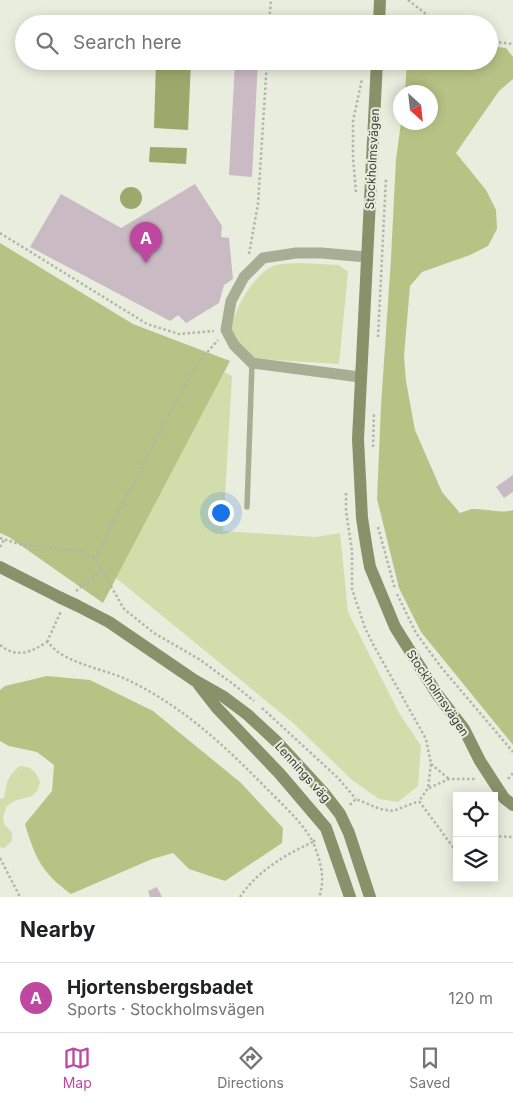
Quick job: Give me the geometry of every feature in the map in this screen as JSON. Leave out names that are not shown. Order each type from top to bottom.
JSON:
[{"type":"street","points":[[379,15],[380,0]]},
{"type":"street","name":"Stockholmsvägen","points":[[376,70],[358,439],[362,518],[370,567],[395,627],[437,694],[464,729],[480,762],[509,801]]},
{"type":"street","points":[[360,377],[252,363],[234,345],[226,330],[231,301],[244,277],[263,258],[296,253],[366,257]]},
{"type":"street","name":"Lennings väg","points":[[0,567],[108,622],[194,680],[224,696],[248,714],[302,768],[340,814],[349,833],[370,897]]},
{"type":"street","name":"Lennings väg","points":[[194,680],[217,708],[280,774],[326,828],[350,897]]},
{"type":"lane","points":[[247,507],[252,363]]},
{"type":"path","points":[[269,15],[270,0]]},
{"type":"path","points":[[408,0],[427,15]]},
{"type":"path","points":[[498,42],[513,44]]},
{"type":"path","points":[[244,277],[258,204],[266,70]]},
{"type":"path","points":[[377,345],[386,173]]},
{"type":"path","points":[[0,233],[147,324],[179,334],[226,330]]},
{"type":"path","points":[[95,558],[182,391],[203,357],[226,330]]},
{"type":"path","points":[[373,456],[374,410]]},
{"type":"path","points":[[377,523],[395,590],[416,633],[441,668],[513,752]]},
{"type":"path","points":[[0,547],[2,539],[19,544],[79,551],[95,558],[124,609],[154,632],[199,659],[233,684],[287,730],[338,778],[356,799],[380,809],[393,811],[419,801]]},
{"type":"path","points":[[0,645],[19,653],[31,652],[47,642],[58,652],[85,665],[120,676],[153,693],[191,718],[240,762],[297,819],[313,842],[321,863],[323,877],[319,897]]},
{"type":"path","points":[[431,764],[449,779]]},
{"type":"path","points":[[508,779],[513,773]]},
{"type":"path","points":[[428,788],[449,779],[513,779]]},
{"type":"path","points":[[340,814],[356,799]]},
{"type":"path","points":[[240,897],[267,869],[294,851],[313,842],[326,828]]},
{"type":"path","points":[[498,836],[513,837]]},
{"type":"path","points":[[0,858],[20,897]]},
{"type":"shaded area","points":[[498,47],[506,48],[513,57],[513,79],[499,91],[456,153],[486,190],[496,210],[497,229],[488,246],[470,255],[422,272],[410,286],[404,356],[406,381],[415,430],[442,492],[460,513],[472,509],[513,510],[513,745],[421,632],[399,588],[377,499],[396,159],[400,130],[438,130],[438,85],[405,85],[406,70],[498,70]]},
{"type":"shaded area","points":[[156,70],[191,70],[188,130],[154,128]]},
{"type":"shaded area","points":[[150,147],[187,148],[186,164],[149,162]]},
{"type":"shaded area","points":[[131,187],[139,190],[142,198],[139,206],[131,209],[123,206],[120,198],[123,190]]},
{"type":"shaded area","points":[[0,243],[133,324],[230,361],[103,603],[9,537],[0,533]]},
{"type":"shaded area","points":[[279,264],[339,265],[348,272],[339,364],[244,358],[235,346],[232,338],[232,329],[234,318],[245,296],[252,285],[268,269]]},
{"type":"shaded area","points":[[224,372],[232,376],[223,531],[316,537],[340,533],[348,612],[399,713],[421,746],[418,786],[398,802],[379,799],[352,780],[292,722],[116,578]]},
{"type":"shaded area","points":[[47,676],[90,680],[153,711],[241,783],[283,828],[282,843],[225,881],[189,869],[173,853],[152,859],[71,894],[46,872],[36,856],[25,824],[52,791],[54,765],[37,752],[9,746],[0,741],[0,690],[5,686]]},
{"type":"shaded area","points":[[20,766],[33,770],[40,782],[38,790],[32,796],[14,801],[6,807],[3,818],[4,824],[12,833],[12,841],[4,848],[0,847],[0,799],[4,798],[10,776]]},
{"type":"building","points":[[235,70],[258,70],[252,177],[229,175]]},
{"type":"building","points":[[195,184],[222,226],[221,237],[229,238],[233,279],[224,285],[219,303],[186,323],[178,315],[170,321],[30,247],[61,194],[121,228]]},
{"type":"building","points":[[513,475],[513,492],[504,498],[496,487]]},
{"type":"building","points":[[157,887],[162,897],[150,897],[148,891]]},
{"type":"place","name":"Hjortensbergsbadet","points":[[146,263]]}]
